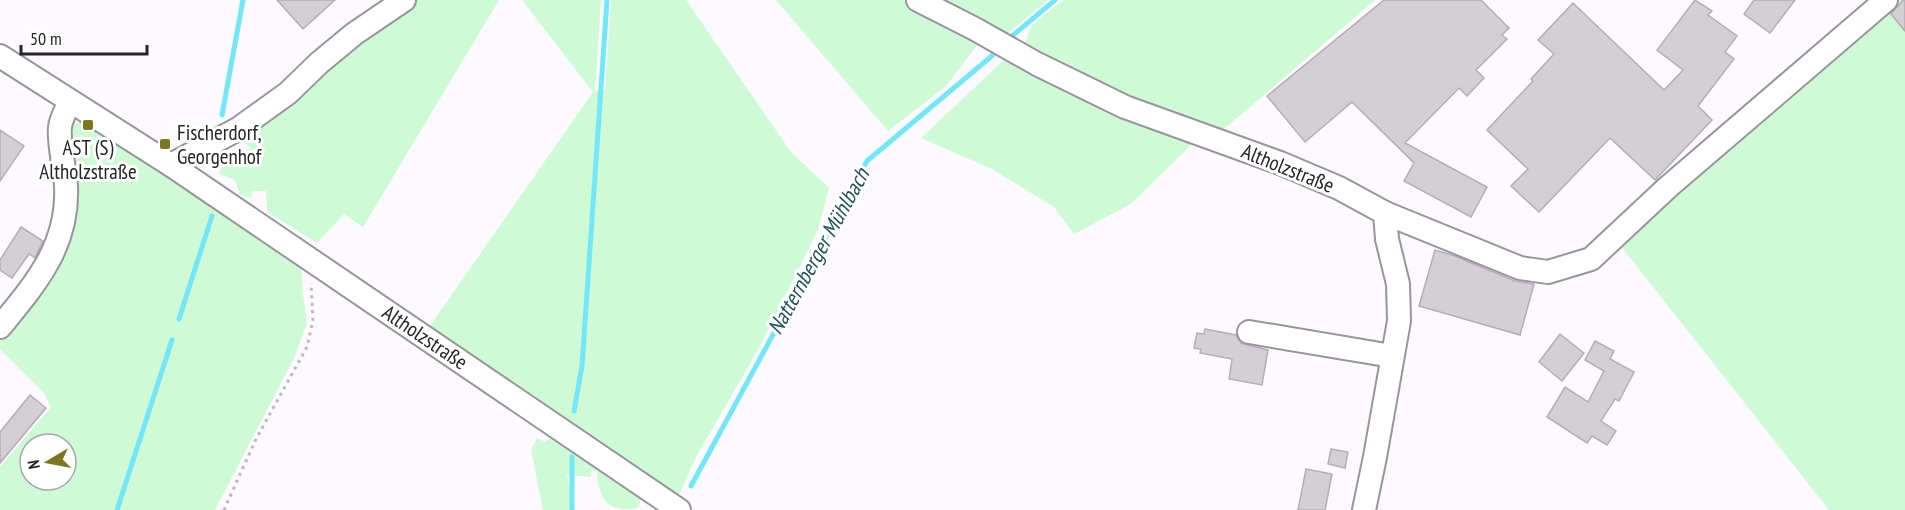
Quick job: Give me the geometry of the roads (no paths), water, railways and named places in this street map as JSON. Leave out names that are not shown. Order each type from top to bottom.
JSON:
[{"type":"street","points":[[171,165],[238,129],[288,93],[354,34],[404,0]]},
{"type":"street","name":"Altholzstraße","points":[[918,0],[1125,108],[1280,163],[1339,188],[1385,213],[1520,268],[1548,272],[1591,260],[1668,187],[1886,0]]},
{"type":"street","name":"Altholzstraße","points":[[0,56],[171,165],[679,510]]},
{"type":"street","points":[[0,327],[30,291],[55,251],[64,220],[66,188],[60,126],[70,101]]},
{"type":"street","points":[[1364,510],[1399,321],[1398,284],[1385,213]]},
{"type":"street","points":[[1250,332],[1392,356]]},
{"type":"waterway","points":[[222,115],[243,0]]},
{"type":"waterway","points":[[574,411],[582,366],[607,0]]},
{"type":"waterway","name":"Natternberger Mühlbach","points":[[1012,36],[1055,0]]},
{"type":"waterway","name":"Natternberger Mühlbach","points":[[691,486],[867,161],[993,55]]},
{"type":"waterway","points":[[179,319],[212,216]]},
{"type":"waterway","points":[[117,510],[172,340]]},
{"type":"waterway","points":[[572,457],[572,510]]},
{"type":"place","name":"AST (S) Altholzstraße","points":[[88,125]]},
{"type":"place","name":"Fischerdorf, Georgenhof","points":[[165,144]]}]
